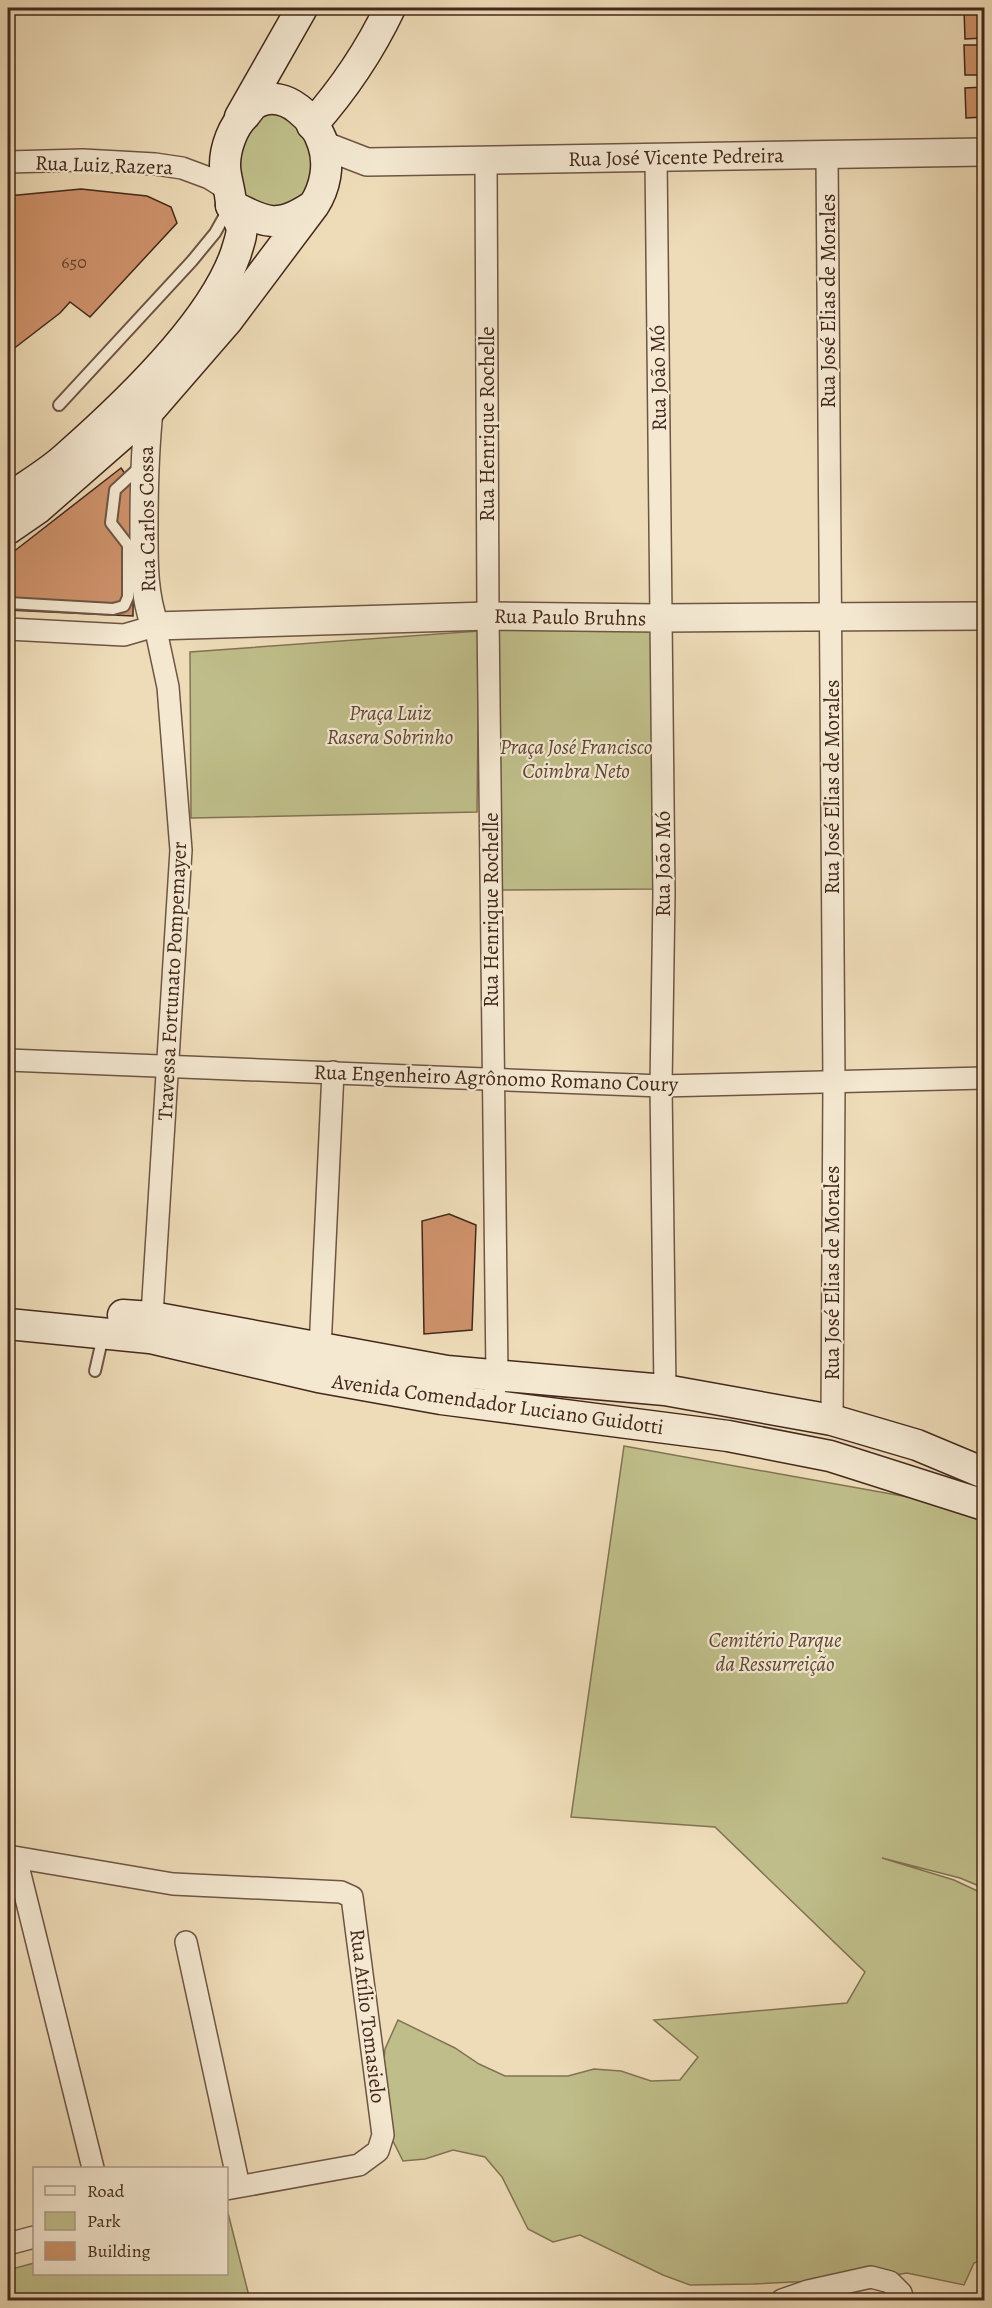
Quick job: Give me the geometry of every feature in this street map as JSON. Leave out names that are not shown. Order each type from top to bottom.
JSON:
[{"type":"main road","points":[[8,499],[62,461],[132,395],[183,339],[209,305],[231,266],[239,244],[241,227],[231,199],[225,165],[229,143],[237,122],[302,8]]},
{"type":"main road","points":[[318,135],[328,106],[358,64],[390,8]]},
{"type":"main road","points":[[8,529],[37,509],[149,411],[227,321],[318,198],[326,172],[318,135],[305,115],[290,102],[272,99],[257,102],[237,122]]},
{"type":"main road","points":[[231,199],[256,219],[271,222],[287,220],[318,198]]},
{"type":"main road","name":"Avenida Comendador Luciano Guidotti","points":[[8,1305],[151,1327],[320,1349],[447,1371],[665,1390],[832,1420],[917,1446],[984,1473]]},
{"type":"main road","name":"Avenida Comendador Luciano Guidotti","points":[[8,1324],[103,1333],[151,1327],[318,1377],[492,1407],[728,1436],[830,1456],[984,1505]]},
{"type":"street","name":"Rua José Vicente Pedreira","points":[[318,135],[367,162],[984,152]]},
{"type":"street","name":"Rua José Elias de Morales","points":[[827,155],[834,1083],[832,1420]]},
{"type":"street","name":"Rua João Mó","points":[[656,158],[664,894],[661,1086],[665,1390]]},
{"type":"street","name":"Rua Luiz Razera","points":[[8,162],[83,160],[155,164],[182,168],[210,177],[231,199]]},
{"type":"street","name":"Rua Henrique Rochelle","points":[[486,160],[492,1080],[497,1376],[492,1407]]},
{"type":"street","points":[[318,198],[367,162]]},
{"type":"street","name":"Rua Carlos Cossa","points":[[149,411],[145,463],[144,578],[155,626]]},
{"type":"street","name":"Rua Paulo Bruhns","points":[[155,626],[488,616],[660,618],[984,616]]},
{"type":"street","points":[[8,629],[124,635],[155,626]]},
{"type":"street","name":"Travessa Fortunato Pompemayer","points":[[151,1327],[181,850],[168,687],[155,626]]},
{"type":"street","name":"Rua Engenheiro Agrônomo Romano Coury","points":[[8,1060],[661,1086],[984,1078]]},
{"type":"street","points":[[320,1349],[333,1072]]},
{"type":"street","points":[[12,1857],[92,2167]]},
{"type":"street","name":"Rua Atílio Tomasielo","points":[[12,1857],[173,1884],[341,1892],[352,1897],[383,2135],[378,2151],[359,2165],[233,2188]]},
{"type":"street","points":[[186,1942],[233,2188]]},
{"type":"street","points":[[8,2244],[33,2237]]},
{"type":"street","points":[[782,2301],[808,2291],[871,2277],[890,2282],[902,2297]]},
{"type":"lane","points":[[59,405],[215,234],[231,199]]},
{"type":"lane","points":[[8,603],[113,609],[123,606],[128,597],[128,545],[111,524],[115,490],[145,463]]},
{"type":"lane","points":[[95,1371],[103,1333]]},
{"type":"green space","points":[[274,106],[309,133],[317,178],[293,208],[258,206],[246,196],[239,185],[237,152],[246,126]]},
{"type":"green space","name":"Praça José Francisco Coimbra Neto","points":[[655,629],[656,889],[498,890],[497,630]]},
{"type":"green space","name":"Praça Luiz Rasera Sobrinho","points":[[479,631],[477,812],[191,818],[190,652]]},
{"type":"green space","name":"Cemitério Parque da Ressurreição","points":[[624,1446],[947,1504],[984,1519],[984,1888],[960,1878],[882,1858],[954,1880],[984,1894],[984,2259],[974,2263],[964,2285],[907,2273],[877,2278],[690,2285],[663,2275],[580,2235],[553,2242],[528,2229],[502,2177],[485,2157],[453,2150],[425,2159],[403,2161],[392,2139],[382,2079],[385,2049],[398,2020],[505,2076],[568,2076],[594,2069],[621,2071],[651,2081],[680,2080],[698,2057],[654,2020],[847,2003],[865,1972],[715,1827],[571,1817]]},
{"type":"green space","points":[[228,2213],[250,2300],[8,2300],[8,2270],[33,2263],[33,2275],[228,2275]]},
{"type":"building","points":[[984,8],[984,38],[965,39],[964,9]]},
{"type":"building","points":[[964,45],[984,45],[984,75],[965,75]]},
{"type":"building","points":[[984,87],[984,117],[966,118],[965,88]]},
{"type":"building","points":[[81,189],[147,196],[171,207],[177,223],[90,317],[70,302],[60,313],[8,353],[8,196]]},
{"type":"building","points":[[121,468],[134,486],[133,616],[8,610],[8,556]]},
{"type":"building","points":[[449,1214],[476,1225],[472,1330],[424,1334],[422,1221]]}]
